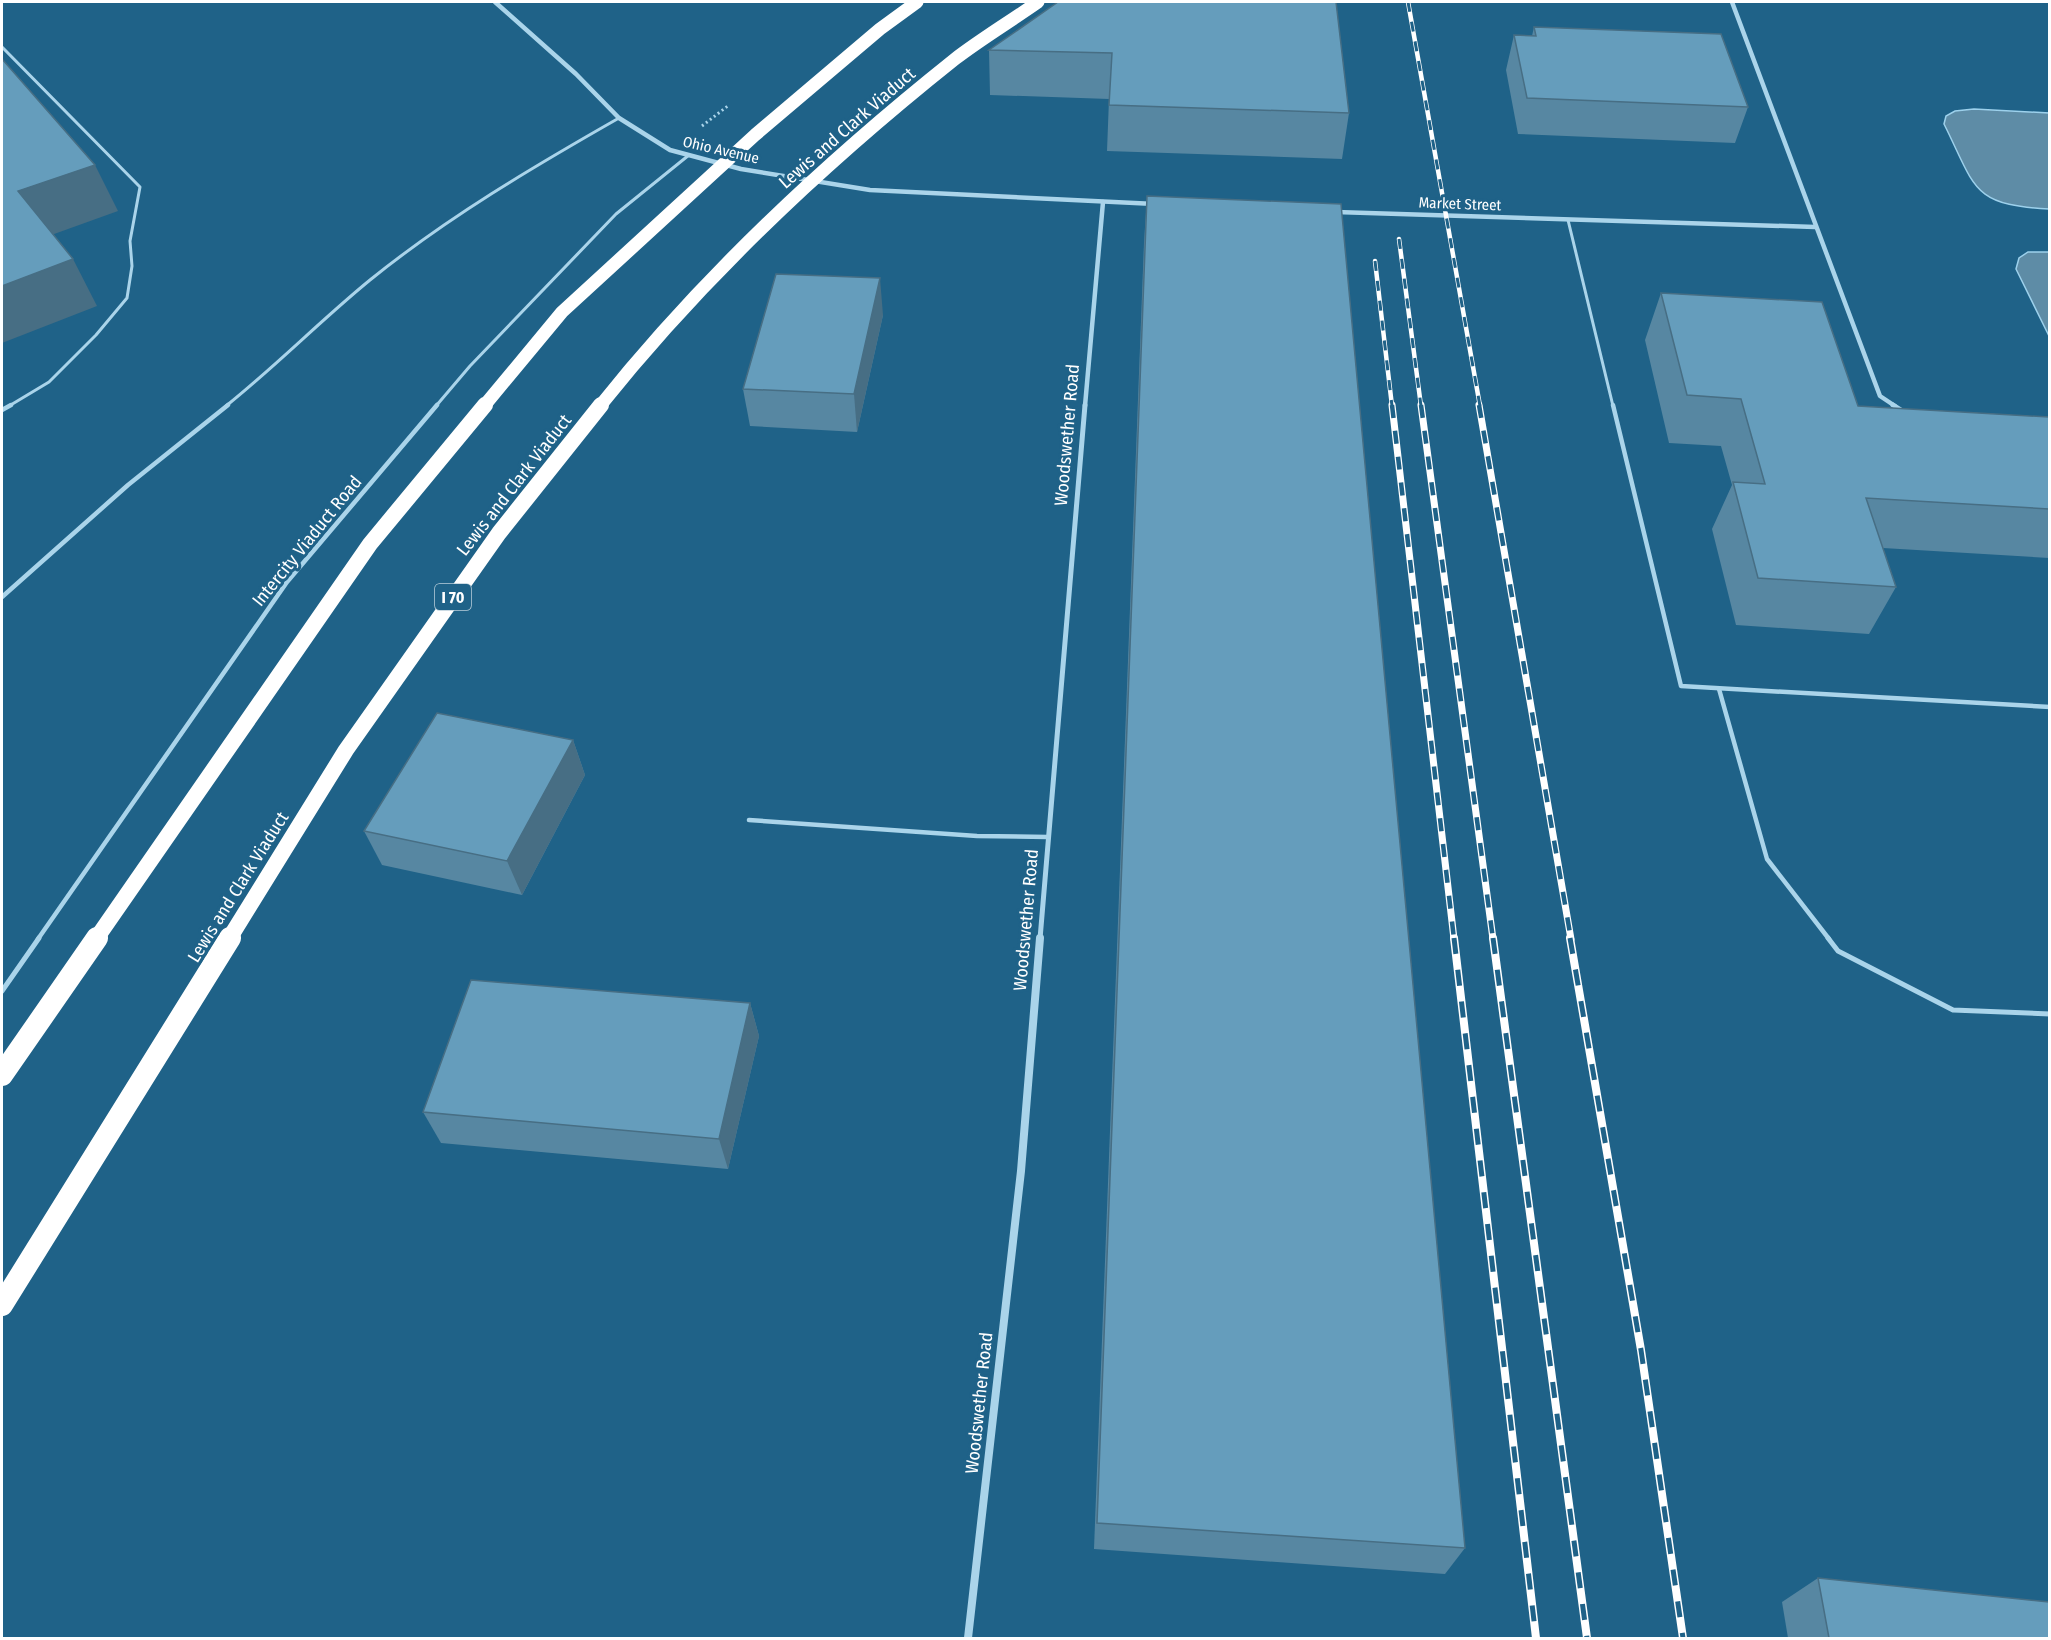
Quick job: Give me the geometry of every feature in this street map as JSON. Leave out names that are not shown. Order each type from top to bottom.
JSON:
[{"type":"highway","points":[[2,1075],[370,544],[562,312],[755,135],[880,29],[917,2]]},
{"type":"highway","name":"Lewis and Clark Viaduct","points":[[2,1305],[346,750],[499,533],[612,391],[746,244],[850,148],[957,58],[1038,2]]},
{"type":"street","name":"Ohio Avenue","points":[[495,2],[576,74],[620,118],[670,150],[741,169],[870,190],[1103,202]]},
{"type":"street","points":[[1732,2],[1880,396],[1906,413]]},
{"type":"street","points":[[1103,202],[1163,205]]},
{"type":"street","name":"Woodswether Road","points":[[968,1638],[1021,1171],[1063,648],[1103,202]]},
{"type":"street","name":"Market Street","points":[[1328,211],[1815,227]]},
{"type":"lane","points":[[2,47],[140,187],[130,241],[132,266],[127,298],[96,335],[49,382],[2,410]]},
{"type":"lane","points":[[2,597],[128,484],[240,395],[369,280],[447,222],[541,163],[620,118]]},
{"type":"lane","name":"Intercity Viaduct Road","points":[[2,992],[287,582],[470,366],[616,214],[689,155]]},
{"type":"lane","points":[[1568,220],[1681,686],[2049,707]]},
{"type":"lane","points":[[1719,688],[1767,859],[1838,951],[1953,1010],[2049,1014]]},
{"type":"lane","points":[[749,820],[977,836],[1048,837]]},
{"type":"water","points":[[1974,109],[2049,113],[2049,209],[2004,203],[1979,189],[1963,164],[1944,124],[1946,116],[1955,111]]},
{"type":"water","points":[[2028,252],[2049,252],[2049,336],[2016,269],[2019,258]]},
{"type":"building","points":[[1058,2],[1336,2],[1349,113],[1109,105],[1112,53],[989,50]]},
{"type":"building","points":[[1534,27],[1721,34],[1748,107],[1527,98],[1514,35],[1536,36]]},
{"type":"building","points":[[2,59],[95,165],[18,191],[73,259],[2,286]]},
{"type":"building","points":[[1147,196],[1341,204],[1465,1548],[1097,1523]]},
{"type":"building","points":[[776,274],[880,278],[854,394],[743,389]]},
{"type":"building","points":[[1661,293],[1822,302],[1858,406],[2049,417],[2049,509],[1866,498],[1896,587],[1758,578],[1733,482],[1765,484],[1741,399],[1687,395]]},
{"type":"building","points":[[437,713],[573,740],[507,861],[364,831]]},
{"type":"building","points":[[471,980],[750,1003],[719,1139],[423,1112]]},
{"type":"building","points":[[1818,1578],[2049,1602],[2049,1638],[1829,1638]]},
{"type":"railway","points":[[1408,2],[1480,406]]},
{"type":"railway","points":[[1399,239],[1421,406]]},
{"type":"railway","points":[[1375,261],[1392,406]]},
{"type":"railway","points":[[1392,405],[1454,939]]},
{"type":"railway","points":[[1421,405],[1493,939]]},
{"type":"railway","points":[[1479,405],[1571,939]]},
{"type":"railway","points":[[1454,938],[1536,1638]]},
{"type":"railway","points":[[1493,938],[1587,1638]]},
{"type":"railway","points":[[1570,938],[1641,1350],[1683,1638]]}]
